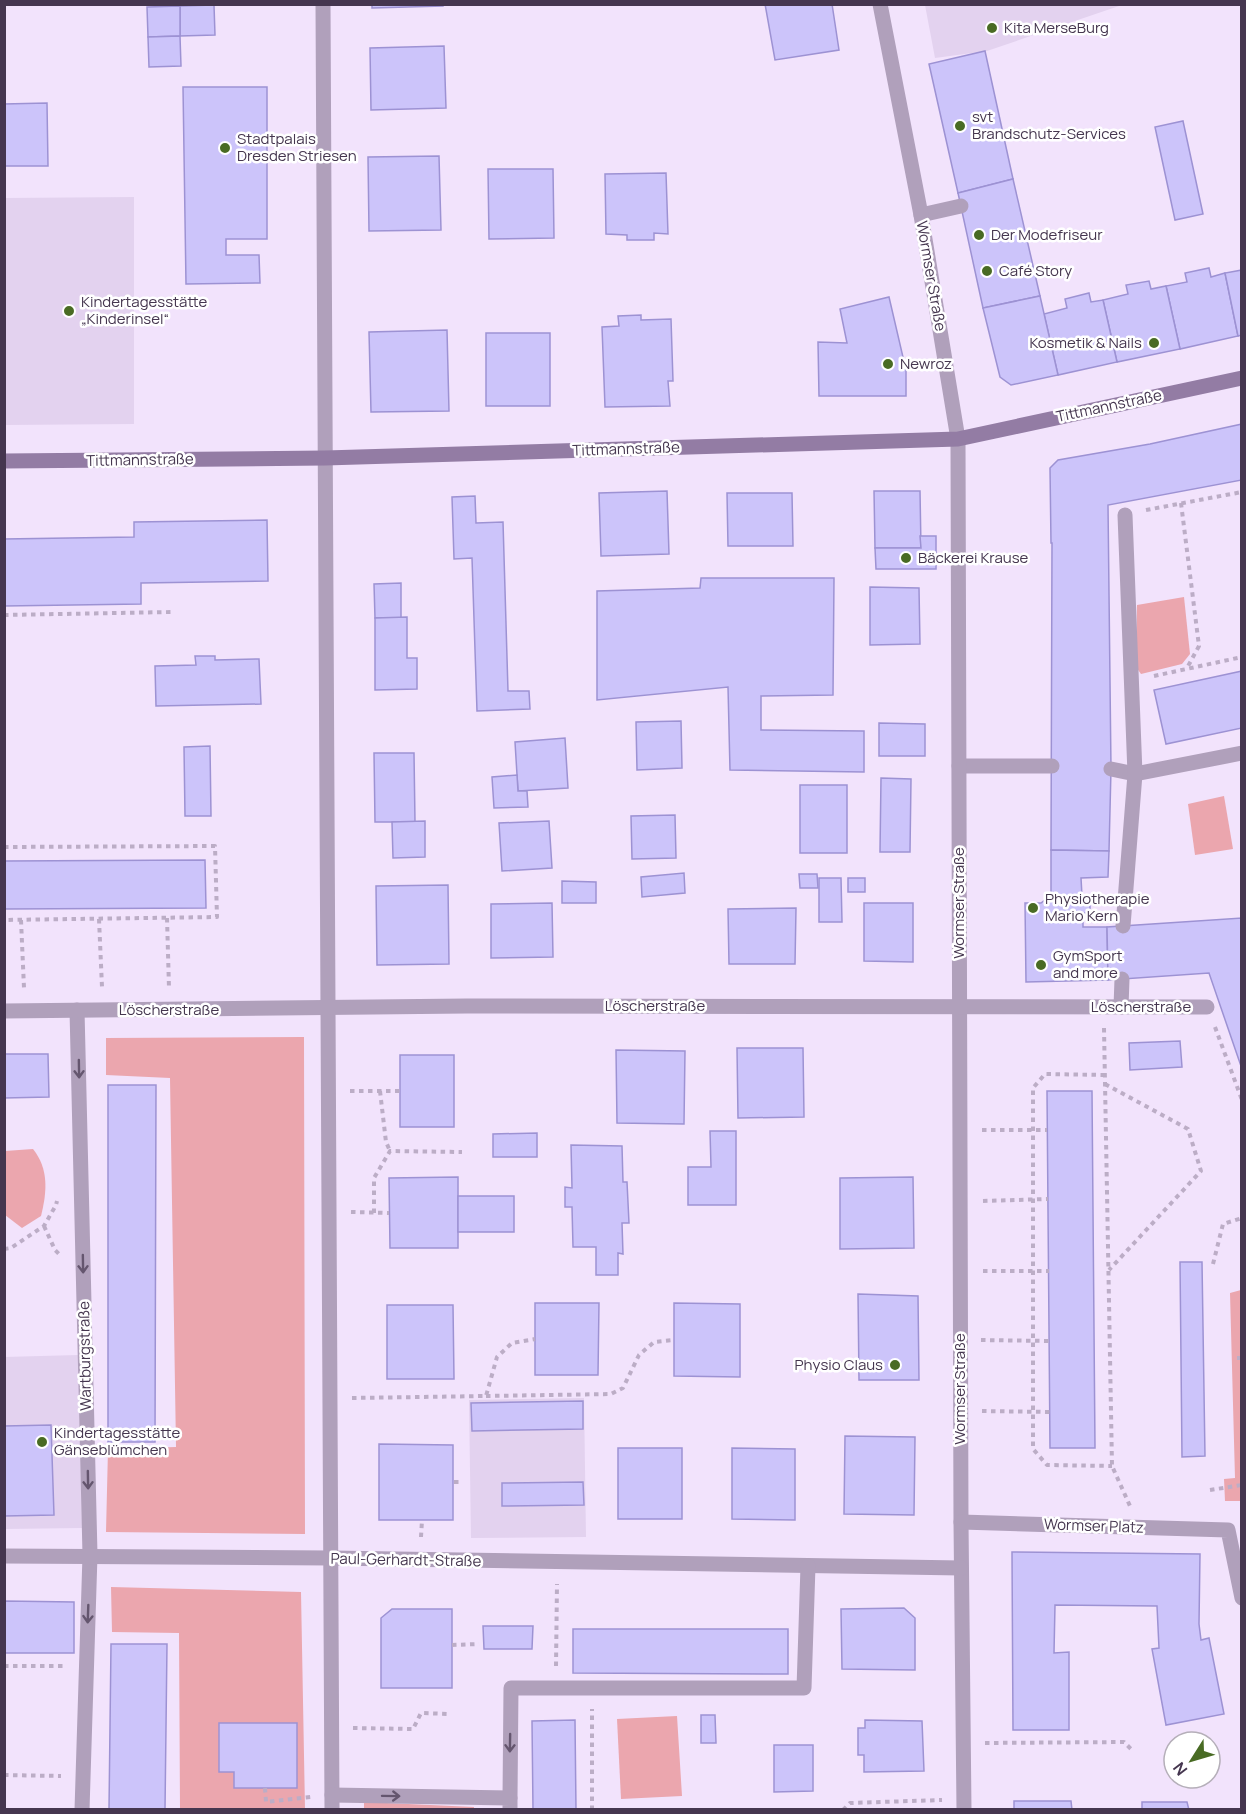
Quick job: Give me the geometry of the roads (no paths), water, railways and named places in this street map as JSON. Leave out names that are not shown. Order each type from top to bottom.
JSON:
[{"type":"street","points":[[323,4],[332,1802],[510,1804],[511,1688],[804,1688],[808,1566]]},
{"type":"street","name":"Wormser Straße","points":[[880,4],[921,215],[958,439],[960,1411],[964,1804]]},
{"type":"street","points":[[921,215],[961,206]]},
{"type":"street","name":"Tittmannstraße","points":[[4,461],[326,458],[958,439],[1242,378]]},
{"type":"street","points":[[1123,926],[1135,774],[1125,515]]},
{"type":"street","points":[[1111,769],[1135,774],[1242,753]]},
{"type":"street","points":[[959,766],[1052,766]]},
{"type":"street","points":[[1121,1007],[1122,979]]},
{"type":"street","name":"Löscherstraße","points":[[4,1011],[467,1006],[1207,1007]]},
{"type":"street","name":"Wartburgstraße","points":[[77,1010],[90,1555],[82,1809]]},
{"type":"street","name":"Wormser Platz","points":[[961,1522],[1228,1530],[1242,1598]]},
{"type":"street","name":"Paul-Gerhardt-Straße","points":[[4,1556],[331,1558],[961,1568]]},
{"type":"place","name":"Kita MerseBurg","points":[[992,28]]},
{"type":"place","name":"svt Brandschutz-Services","points":[[960,126]]},
{"type":"place","name":"Stadtpalais Dresden Striesen","points":[[225,148]]},
{"type":"place","name":"Der Modefriseur","points":[[979,235]]},
{"type":"place","name":"Café Story","points":[[987,271]]},
{"type":"place","name":"Kindertagesstätte „Kinderinsel“","points":[[69,311]]},
{"type":"place","name":"Kosmetik & Nails","points":[[1154,343]]},
{"type":"place","name":"Newroz","points":[[888,364]]},
{"type":"place","name":"Bäckerei Krause","points":[[906,558]]},
{"type":"place","name":"Physiotherapie Mario Kern","points":[[1033,908]]},
{"type":"place","name":"GymSport and more","points":[[1041,965]]},
{"type":"place","name":"Physio Claus","points":[[895,1365]]},
{"type":"place","name":"Kindertagesstätte Gänseblümchen","points":[[42,1442]]}]
